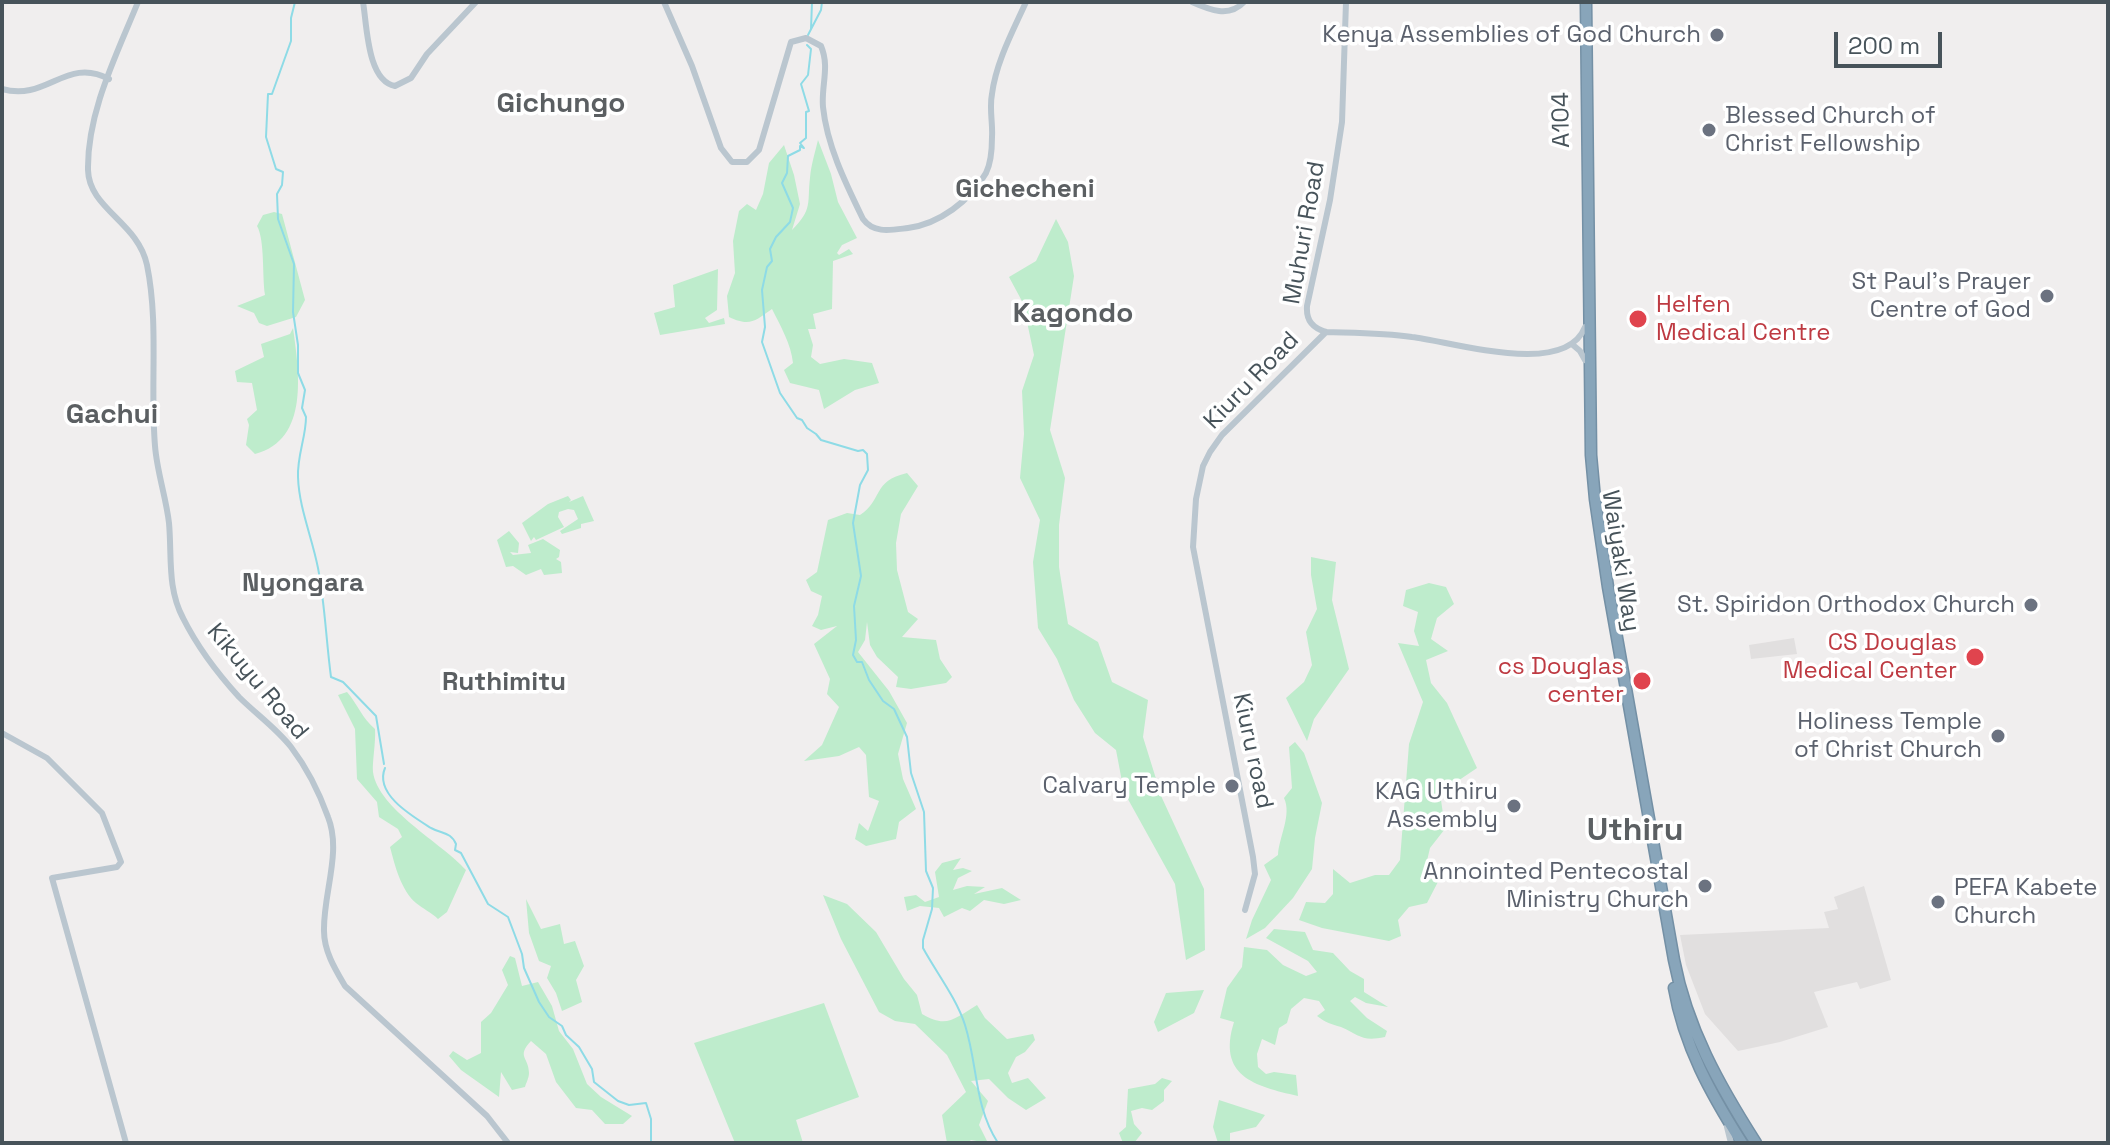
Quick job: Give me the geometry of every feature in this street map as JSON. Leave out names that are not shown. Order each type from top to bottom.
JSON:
[{"type":"highway","points":[[1583,2],[1586,253]]},
{"type":"highway","name":"Waiyaki Way","points":[[1586,253],[1587,471],[1593,533],[1675,995],[1691,1052],[1756,1143]]},
{"type":"highway","name":"Waiyaki Way","points":[[1586,253],[1591,439],[1595,499],[1608,587],[1677,972],[1688,1015],[1711,1080],[1742,1143]]},
{"type":"main road","name":"Kikuyu Road","points":[[138,2],[94,123],[88,172],[90,183],[103,204],[137,238],[148,269],[153,305],[155,447],[169,520],[174,601],[212,662],[240,697],[292,749],[321,797],[333,838],[323,928],[326,947],[339,976],[352,994],[388,1023],[487,1116],[508,1143]]},
{"type":"main road","points":[[363,2],[368,46],[378,74],[390,85],[399,85],[411,78],[427,54],[476,2]]},
{"type":"main road","points":[[664,2],[692,66],[721,148],[732,162],[742,163],[752,159],[763,142],[791,42],[806,38],[821,46],[827,61],[823,99],[830,138],[863,219],[867,225],[882,230],[913,227],[943,216],[962,201],[987,171],[995,79],[1026,2]]},
{"type":"main road","points":[[1192,2],[1224,12],[1235,10],[1244,2]]},
{"type":"main road","name":"Muhuri Road","points":[[1346,2],[1342,122],[1330,200],[1307,306],[1308,318],[1314,328],[1326,332],[1382,334],[1525,355],[1553,352],[1573,345]]},
{"type":"main road","points":[[2,89],[16,92],[32,90],[84,71],[109,79]]},
{"type":"main road","points":[[1585,327],[1573,345],[1585,360]]},
{"type":"main road","name":"Kiuru Road","points":[[1204,600],[1192,540],[1196,499],[1206,459],[1222,435],[1326,332]]},
{"type":"main road","name":"Kiuru road","points":[[1204,600],[1222,704],[1249,825],[1255,874],[1245,910]]},
{"type":"main road","points":[[2,733],[47,758],[96,806],[104,816],[121,862],[117,867],[52,878],[126,1143]]},
{"type":"main road","points":[[1691,1052],[1702,1082],[1728,1129],[1729,1142]]},
{"type":"shaded area","points":[[1794,638],[1797,654],[1751,659],[1749,645]]},
{"type":"shaded area","points":[[1864,886],[1891,980],[1860,989],[1857,982],[1814,992],[1828,1027],[1738,1051],[1705,1014],[1686,965],[1680,935],[1829,928],[1824,912],[1838,909],[1834,897]]},
{"type":"green space","points":[[818,140],[838,202],[857,238],[842,245],[837,253],[839,255],[849,249],[853,254],[833,261],[832,309],[813,314],[816,329],[808,329],[813,345],[811,357],[820,364],[844,359],[872,363],[879,383],[855,390],[824,409],[819,390],[790,383],[784,370],[793,363],[792,356],[772,309],[752,321],[742,322],[729,317],[727,296],[735,273],[733,241],[739,211],[747,204],[756,210],[763,194],[769,163],[784,145],[800,204],[792,230],[808,206],[811,168]]},
{"type":"green space","points":[[274,212],[282,214],[305,300],[296,317],[267,326],[259,323],[254,313],[237,306],[265,295],[257,226],[263,215]]},
{"type":"green space","points":[[1056,219],[1068,242],[1074,276],[1050,430],[1065,478],[1059,525],[1059,567],[1068,624],[1098,642],[1112,682],[1148,700],[1143,737],[1162,798],[1204,889],[1205,950],[1186,960],[1175,884],[1124,792],[1116,750],[1095,733],[1074,700],[1057,659],[1038,628],[1033,562],[1040,520],[1020,478],[1024,434],[1022,391],[1034,355],[1023,303],[1009,277],[1036,261]]},
{"type":"green space","points":[[718,269],[717,310],[705,318],[709,323],[724,318],[725,324],[660,335],[654,313],[675,307],[673,285]]},
{"type":"green space","points":[[293,328],[298,383],[293,419],[285,434],[273,446],[255,454],[246,445],[247,419],[257,410],[252,383],[237,382],[235,371],[264,357],[261,344],[290,334]]},
{"type":"green space","points":[[907,473],[918,486],[901,514],[896,543],[897,570],[908,612],[918,619],[902,637],[936,640],[940,659],[952,677],[946,683],[911,689],[896,687],[898,677],[877,657],[870,645],[867,622],[865,640],[858,652],[889,691],[907,723],[898,754],[903,779],[916,809],[899,822],[896,839],[866,846],[855,839],[859,823],[868,831],[879,801],[869,797],[866,755],[859,747],[839,756],[804,761],[822,745],[839,707],[827,694],[830,679],[814,644],[837,626],[821,630],[812,626],[822,596],[811,591],[806,580],[817,572],[828,520],[847,513],[860,515],[888,481]]},
{"type":"green space","points":[[568,496],[569,502],[583,496],[594,521],[562,534],[560,531],[578,519],[574,510],[568,509],[559,512],[558,517],[564,527],[536,540],[534,537],[531,541],[522,523],[548,504]]},
{"type":"green space","points":[[509,531],[519,543],[518,553],[510,552],[513,555],[531,553],[528,545],[543,539],[560,550],[556,559],[561,562],[562,573],[544,575],[541,569],[526,575],[513,566],[506,567],[497,540]]},
{"type":"green space","points":[[1311,557],[1336,562],[1332,600],[1349,669],[1314,719],[1307,741],[1286,698],[1304,682],[1312,665],[1306,632],[1317,609]]},
{"type":"green space","points":[[1429,583],[1446,587],[1454,604],[1437,618],[1431,639],[1448,651],[1426,660],[1431,683],[1447,703],[1477,768],[1440,793],[1448,825],[1430,848],[1422,882],[1441,876],[1427,903],[1409,907],[1398,920],[1401,936],[1389,941],[1322,928],[1299,920],[1306,902],[1325,903],[1333,894],[1333,869],[1350,883],[1375,875],[1389,875],[1400,860],[1409,744],[1423,702],[1398,643],[1419,646],[1414,631],[1418,612],[1403,606],[1406,590]]},
{"type":"green space","points":[[347,692],[375,729],[373,772],[377,786],[398,812],[466,870],[447,912],[438,919],[416,903],[406,891],[390,847],[402,837],[398,829],[379,817],[377,802],[357,779],[355,729],[338,695]]},
{"type":"green space","points":[[1295,742],[1304,753],[1322,803],[1312,869],[1293,898],[1265,928],[1246,939],[1271,880],[1264,865],[1278,855],[1286,819],[1284,798],[1292,788],[1289,747]]},
{"type":"green space","points":[[961,858],[953,870],[963,868],[972,871],[958,878],[953,890],[967,886],[985,887],[974,894],[1002,888],[1021,900],[1004,904],[984,900],[970,911],[962,908],[944,917],[939,908],[920,906],[907,911],[904,897],[916,895],[925,902],[939,897],[935,872],[942,863]]},
{"type":"green space","points":[[823,895],[847,904],[876,932],[917,995],[922,1014],[945,1021],[957,1018],[977,1005],[985,1018],[1007,1039],[1033,1034],[1035,1040],[1016,1057],[1008,1073],[1012,1083],[1028,1078],[1046,1098],[1026,1110],[989,1079],[971,1081],[988,1101],[979,1125],[988,1143],[971,1140],[967,1143],[947,1143],[942,1115],[966,1092],[947,1055],[915,1024],[895,1021],[879,1012],[841,939]]},
{"type":"green space","points":[[526,899],[541,929],[560,924],[564,944],[575,941],[584,966],[576,980],[582,1002],[562,1011],[547,978],[551,966],[539,961],[529,933]]},
{"type":"green space","points":[[1274,929],[1305,932],[1313,950],[1333,953],[1350,971],[1364,979],[1364,992],[1388,1007],[1366,1003],[1355,997],[1350,1001],[1367,1018],[1387,1031],[1385,1037],[1371,1039],[1317,1016],[1325,1010],[1319,1001],[1304,998],[1291,1009],[1287,1023],[1279,1028],[1275,1045],[1262,1039],[1257,1054],[1258,1067],[1266,1074],[1296,1075],[1298,1096],[1267,1088],[1243,1076],[1235,1067],[1231,1055],[1234,1022],[1220,1018],[1227,988],[1242,967],[1244,947],[1267,950],[1283,965],[1306,976],[1317,972],[1308,961],[1266,938]]},
{"type":"green space","points":[[510,956],[515,958],[522,986],[538,982],[552,1006],[559,1031],[573,1049],[587,1084],[601,1097],[632,1116],[623,1124],[605,1124],[592,1110],[576,1108],[556,1082],[546,1054],[531,1041],[524,1050],[529,1073],[525,1087],[512,1090],[501,1072],[499,1097],[461,1070],[449,1056],[453,1051],[467,1060],[481,1053],[481,1022],[491,1013],[508,985],[502,970]]},
{"type":"green space","points":[[1204,990],[1194,1013],[1158,1032],[1154,1022],[1166,993]]},
{"type":"green space","points":[[824,1003],[859,1097],[796,1120],[803,1143],[735,1143],[694,1043]]},
{"type":"green space","points":[[1162,1078],[1172,1081],[1164,1090],[1164,1101],[1152,1110],[1142,1108],[1131,1111],[1134,1124],[1142,1133],[1134,1143],[1123,1143],[1119,1133],[1126,1127],[1128,1089],[1155,1084]]},
{"type":"green space","points":[[1219,1100],[1265,1115],[1256,1127],[1230,1133],[1230,1143],[1218,1143],[1213,1127]]},
{"type":"waterway","points":[[295,2],[291,41],[272,94],[268,94],[266,137],[276,169],[283,172],[282,185],[277,194],[278,219],[294,264],[293,312],[298,373],[305,390],[302,408],[306,417],[298,469],[299,489],[320,582],[331,677],[343,682],[376,716],[384,764]]},
{"type":"waterway","points":[[811,29],[812,2]]},
{"type":"waterway","points":[[808,35],[822,2]]},
{"type":"waterway","points":[[807,45],[811,49],[808,75],[801,84],[809,111],[806,112],[806,138],[800,143],[804,148],[800,146],[800,150],[788,156],[787,173],[782,183],[793,208],[790,222],[770,249],[772,261],[767,267],[762,290],[765,327],[762,342],[780,393],[797,418],[821,440],[863,450],[867,454],[868,470],[860,485],[853,523],[861,576],[854,606],[856,640],[853,655],[857,662],[862,662],[883,701],[894,709],[907,737],[911,773],[924,812],[926,871],[933,888],[932,909],[923,948],[961,1015],[985,1115],[998,1143]]},
{"type":"waterway","points":[[385,768],[383,778],[390,795],[414,817],[452,837],[455,850],[461,853],[488,904],[508,917],[524,968],[539,1002],[549,1017],[562,1026],[566,1035],[579,1047],[592,1069],[594,1082],[618,1101],[629,1105],[646,1103],[651,1119],[651,1143]]},
{"type":"place","name":"Kenya Assemblies of God Church","points":[[1717,35]]},
{"type":"place","name":"Blessed Church of Christ Fellowship","points":[[1709,130]]},
{"type":"place","name":"St Paul's Prayer Centre of God","points":[[2047,296]]},
{"type":"place","name":"Helfen Medical Centre","points":[[1638,319]]},
{"type":"place","name":"St. Spiridon Orthodox Church","points":[[2031,605]]},
{"type":"place","name":"CS Douglas Medical Center","points":[[1975,657]]},
{"type":"place","name":"cs Douglas center","points":[[1642,681]]},
{"type":"place","name":"Holiness Temple of Christ Church","points":[[1998,736]]},
{"type":"place","name":"Calvary Temple","points":[[1232,786]]},
{"type":"place","name":"KAG Uthiru Assembly","points":[[1514,806]]},
{"type":"place","name":"Annointed Pentecostal Ministry Church","points":[[1705,886]]},
{"type":"place","name":"PEFA Kabete Church","points":[[1938,902]]},
{"type":"district","name":"Gichungo","points":[[561,104]]},
{"type":"district","name":"Gichecheni","points":[[1025,190]]},
{"type":"district","name":"Kagondo","points":[[1073,314]]},
{"type":"district","name":"Gachui","points":[[112,415]]},
{"type":"district","name":"Nyongara","points":[[303,584]]},
{"type":"district","name":"Ruthimitu","points":[[504,683]]},
{"type":"district","name":"Uthiru","points":[[1635,831]]}]
